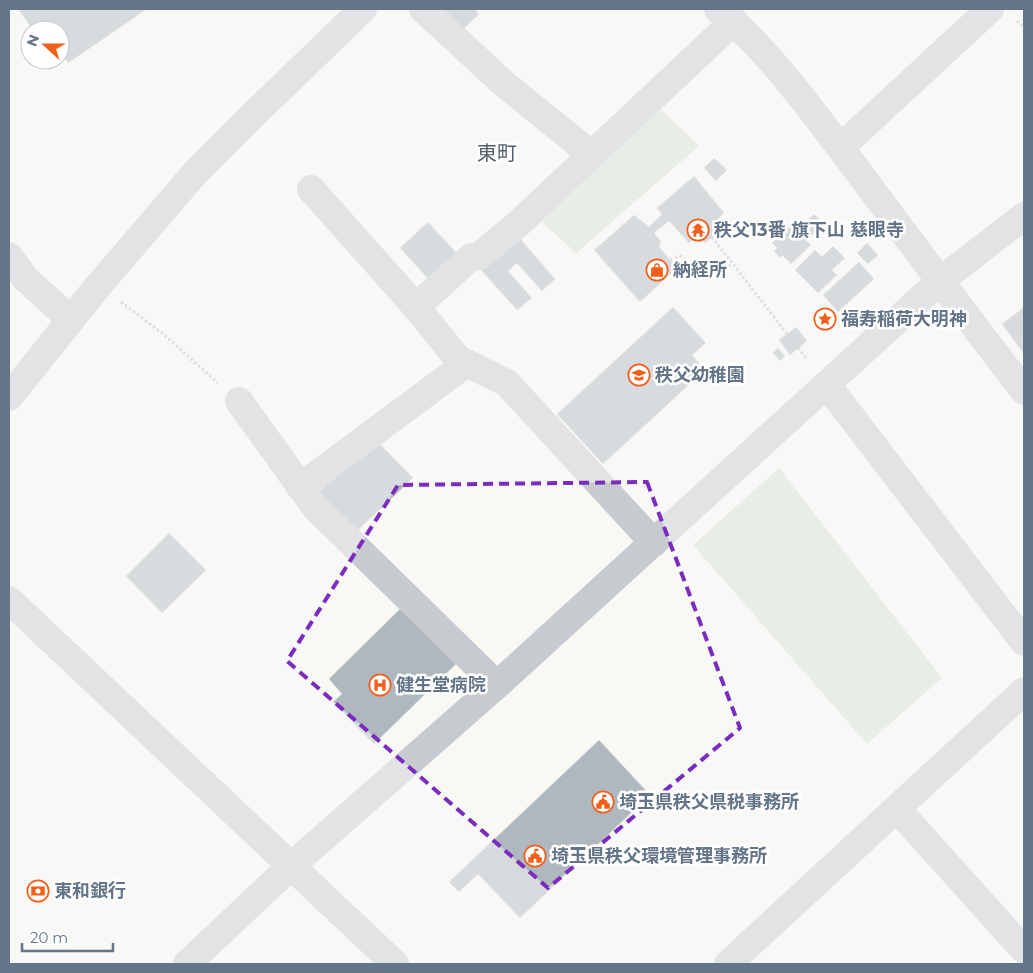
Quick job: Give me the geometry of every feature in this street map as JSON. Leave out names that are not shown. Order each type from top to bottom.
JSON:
[{"type":"street","points":[[9,397],[98,286],[195,173],[252,115],[363,9]]},
{"type":"street","points":[[423,9],[502,82],[592,155]]},
{"type":"street","points":[[840,147],[990,9]]},
{"type":"street","points":[[416,307],[471,257],[479,256],[518,224],[592,155],[726,15],[765,52],[840,147],[1024,391]]},
{"type":"street","points":[[311,189],[416,307],[458,359],[507,383],[654,543]]},
{"type":"street","points":[[187,964],[290,867],[497,685],[940,282],[1024,216]]},
{"type":"street","points":[[9,256],[26,279],[71,320]]},
{"type":"street","points":[[300,487],[467,363]]},
{"type":"street","points":[[827,385],[1024,642]]},
{"type":"street","points":[[239,401],[315,508],[497,685]]},
{"type":"street","points":[[9,600],[395,964]]},
{"type":"street","points":[[728,964],[1024,691]]},
{"type":"street","points":[[897,809],[1024,950]]},
{"type":"path","points":[[712,237],[787,334]]},
{"type":"path","points":[[670,260],[681,256],[694,270],[734,265]]},
{"type":"path","points":[[98,286],[162,333],[239,401]]},
{"type":"path","points":[[798,348],[807,359]]},
{"type":"highlighted area","points":[[647,482],[740,728],[548,888],[287,661],[398,485]]},
{"type":"shaded area","points":[[661,109],[699,146],[576,253],[541,221]]},
{"type":"shaded area","points":[[779,468],[942,678],[867,744],[693,545]]},
{"type":"building","points":[[18,9],[147,9],[70,62],[70,20],[26,20]]},
{"type":"building","points":[[429,9],[479,9],[476,11],[479,14],[458,34]]},
{"type":"building","points":[[714,158],[727,170],[716,181],[704,168]]},
{"type":"building","points":[[694,176],[724,213],[715,222],[721,230],[705,243],[698,236],[689,243],[669,221],[654,233],[661,241],[659,247],[677,268],[640,302],[594,250],[634,215],[649,227],[662,214],[657,208]]},
{"type":"building","points":[[814,214],[824,224],[812,235],[802,226]]},
{"type":"building","points":[[428,222],[460,257],[432,283],[400,248]]},
{"type":"building","points":[[792,224],[811,245],[791,264],[782,255],[780,258],[774,251],[777,248],[772,243]]},
{"type":"building","points":[[518,236],[555,279],[542,291],[517,263],[508,271],[532,298],[517,310],[481,270]]},
{"type":"building","points":[[867,243],[878,255],[868,264],[857,253]]},
{"type":"building","points":[[833,246],[845,258],[832,270],[837,275],[818,293],[795,270],[815,250],[822,257]]},
{"type":"building","points":[[859,262],[874,279],[838,312],[823,295]]},
{"type":"building","points":[[673,307],[706,343],[692,355],[705,370],[603,464],[557,414]]},
{"type":"building","points":[[1024,307],[1024,354],[1002,324]]},
{"type":"building","points":[[826,311],[831,316],[825,322],[820,317]]},
{"type":"building","points":[[796,327],[807,341],[790,355],[779,340]]},
{"type":"building","points":[[778,348],[785,356],[780,361],[773,353]]},
{"type":"building","points":[[374,438],[413,478],[355,533],[317,494]]},
{"type":"building","points":[[169,533],[206,570],[162,613],[126,576]]},
{"type":"building","points":[[405,604],[460,660],[374,744],[333,702],[342,694],[329,679]]},
{"type":"building","points":[[599,740],[650,795],[520,918],[478,874],[459,892],[449,882]]},
{"type":"place","name":"秩父13番 旗下山 慈眼寺","points":[[698,230]]},
{"type":"place","name":"納経所","points":[[657,270]]},
{"type":"place","name":"福寿稲荷大明神","points":[[825,319]]},
{"type":"place","name":"秩父幼稚園","points":[[639,375]]},
{"type":"place","name":"健生堂病院","points":[[380,685]]},
{"type":"place","name":"埼玉県秩父県税事務所","points":[[603,802]]},
{"type":"place","name":"埼玉県秩父環境管理事務所","points":[[535,856]]},
{"type":"place","name":"東和銀行","points":[[38,891]]},
{"type":"district","name":"東町","points":[[497,153]]}]
